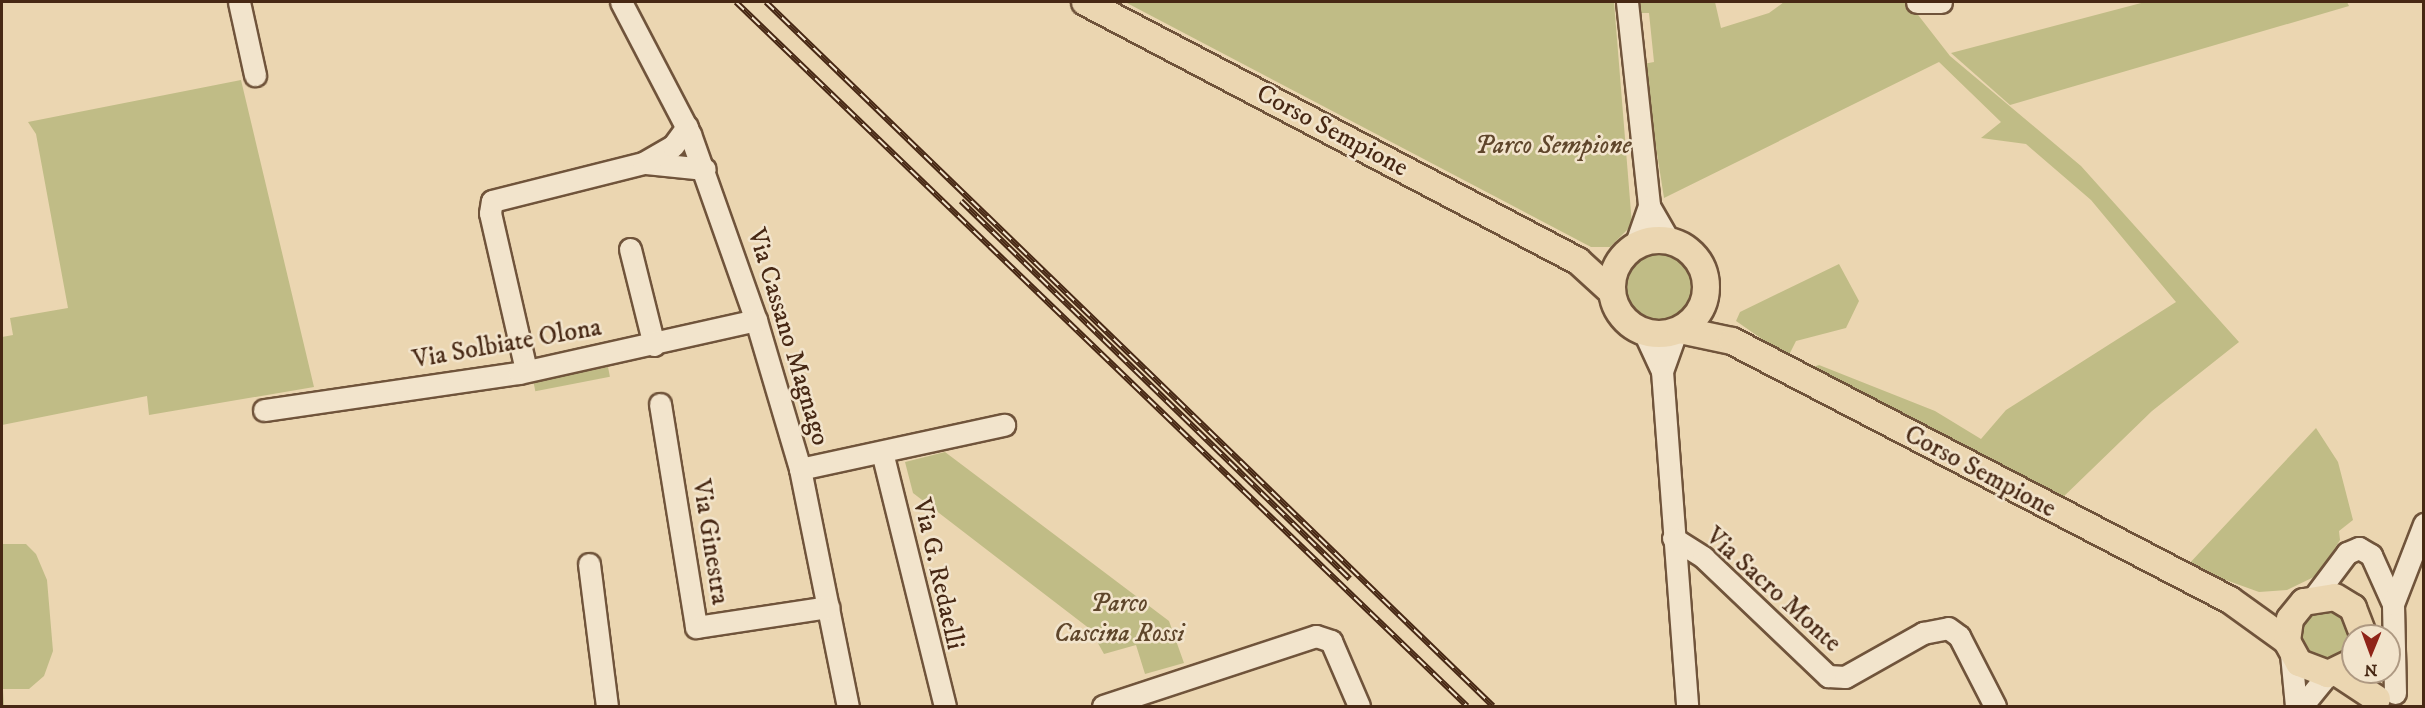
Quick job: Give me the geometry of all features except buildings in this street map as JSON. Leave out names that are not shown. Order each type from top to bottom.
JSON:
[{"type":"main road","name":"Corso Sempione","points":[[1085,2],[1578,261],[1612,292]]},
{"type":"main road","points":[[1578,261],[1628,252],[1669,240],[1700,263],[1707,281],[1705,301],[1678,331]]},
{"type":"main road","points":[[1628,252],[1612,292],[1622,316],[1644,332],[1678,331],[1732,341]]},
{"type":"main road","points":[[1705,301],[1732,341]]},
{"type":"main road","name":"Corso Sempione","points":[[1732,341],[2230,600],[2289,647],[2309,670],[2339,669]]},
{"type":"main road","name":"Corso Sempione","points":[[2230,600],[2268,606],[2309,600],[2348,604]]},
{"type":"main road","points":[[2289,647],[2290,619],[2309,600]]},
{"type":"main road","points":[[2348,604],[2360,616],[2362,624]]},
{"type":"main road","points":[[2339,669],[2385,700]]},
{"type":"main road","points":[[2375,684],[2385,700]]},
{"type":"street","points":[[239,2],[255,75]]},
{"type":"street","name":"Via Cassano Magnago","points":[[621,2],[687,127],[705,169],[756,320],[800,469],[848,706]]},
{"type":"street","points":[[1627,2],[1649,206],[1669,240]]},
{"type":"street","points":[[526,370],[490,213],[492,201],[643,163],[673,147],[687,127]]},
{"type":"street","points":[[643,163],[705,169]]},
{"type":"street","points":[[1628,252],[1649,206]]},
{"type":"street","points":[[630,249],[654,345]]},
{"type":"street","name":"Via Solbiate Olona","points":[[264,410],[526,370],[654,345],[756,320]]},
{"type":"street","name":"Via Sacro Monte","points":[[1662,371],[1678,331]]},
{"type":"street","name":"Via Sacro Monte","points":[[1644,332],[1662,371],[1687,706]]},
{"type":"street","name":"Via Ginestra","points":[[660,404],[696,627],[829,607]]},
{"type":"street","points":[[800,469],[1004,425]]},
{"type":"street","name":"Via G. Redaelli","points":[[882,452],[945,706]]},
{"type":"street","points":[[2385,700],[2393,604],[2424,524]]},
{"type":"street","name":"Via Sacro Monte","points":[[1673,538],[1703,557],[1828,676],[1845,677],[1923,633],[1947,628],[1959,636],[1995,706]]},
{"type":"street","points":[[2309,600],[2353,549],[2366,549],[2393,604]]},
{"type":"street","points":[[2343,560],[2348,604]]},
{"type":"street","points":[[589,564],[607,706]]},
{"type":"street","points":[[1103,706],[1306,638],[1324,637],[1335,648],[1359,706]]},
{"type":"street","points":[[2289,647],[2296,706]]},
{"type":"street","points":[[2302,706],[2339,669]]},
{"type":"green space","name":"Parco Sempione","points":[[1125,2],[1614,2],[1632,225],[1610,247],[1591,247]]},
{"type":"green space","points":[[1637,2],[1715,2],[1721,28],[1769,13],[1784,2],[1908,2],[1950,56],[2081,166],[2239,342],[2152,411],[2059,501],[1807,369],[1819,365],[1935,411],[1981,439],[2006,410],[2176,302],[2091,200],[2026,144],[1981,138],[2001,122],[1939,62],[1664,198],[1643,64],[1654,62],[1649,13],[1637,13]]},
{"type":"green space","points":[[2145,2],[2347,2],[2349,6],[2010,105],[1951,53]]},
{"type":"green space","points":[[241,80],[314,387],[149,415],[147,396],[2,425],[2,337],[13,335],[10,318],[68,308],[36,134],[28,122]]},
{"type":"green space","points":[[1659,247],[1674,250],[1687,259],[1696,272],[1699,287],[1696,302],[1687,315],[1674,324],[1659,327],[1644,324],[1631,315],[1622,302],[1619,287],[1622,272],[1631,259],[1644,250]]},
{"type":"green space","points":[[1839,264],[1859,301],[1846,328],[1796,341],[1788,357],[1736,321],[1740,312]]},
{"type":"green space","points":[[608,367],[610,377],[535,391],[533,382]]},
{"type":"green space","points":[[2316,428],[2338,462],[2353,520],[2339,531],[2340,540],[2318,575],[2287,590],[2259,592],[2187,566]]},
{"type":"green space","name":"Parco Cascina Rossi","points":[[945,452],[1169,621],[1184,663],[1145,674],[1136,645],[1104,654],[1090,629],[913,493],[905,462]]},
{"type":"green space","points":[[2,544],[26,544],[36,554],[47,580],[53,651],[44,676],[29,689],[3,689],[4,706],[2,706]]},
{"type":"green space","points":[[2320,610],[2330,610],[2339,614],[2348,624],[2341,624],[2341,654],[2339,656],[2330,660],[2320,660],[2311,656],[2304,649],[2300,640],[2300,630],[2304,621],[2311,614]]},
{"type":"railway","points":[[736,2],[1467,706]]},
{"type":"railway","points":[[766,2],[1493,706]]},
{"type":"railway","points":[[961,201],[1350,579]]}]
